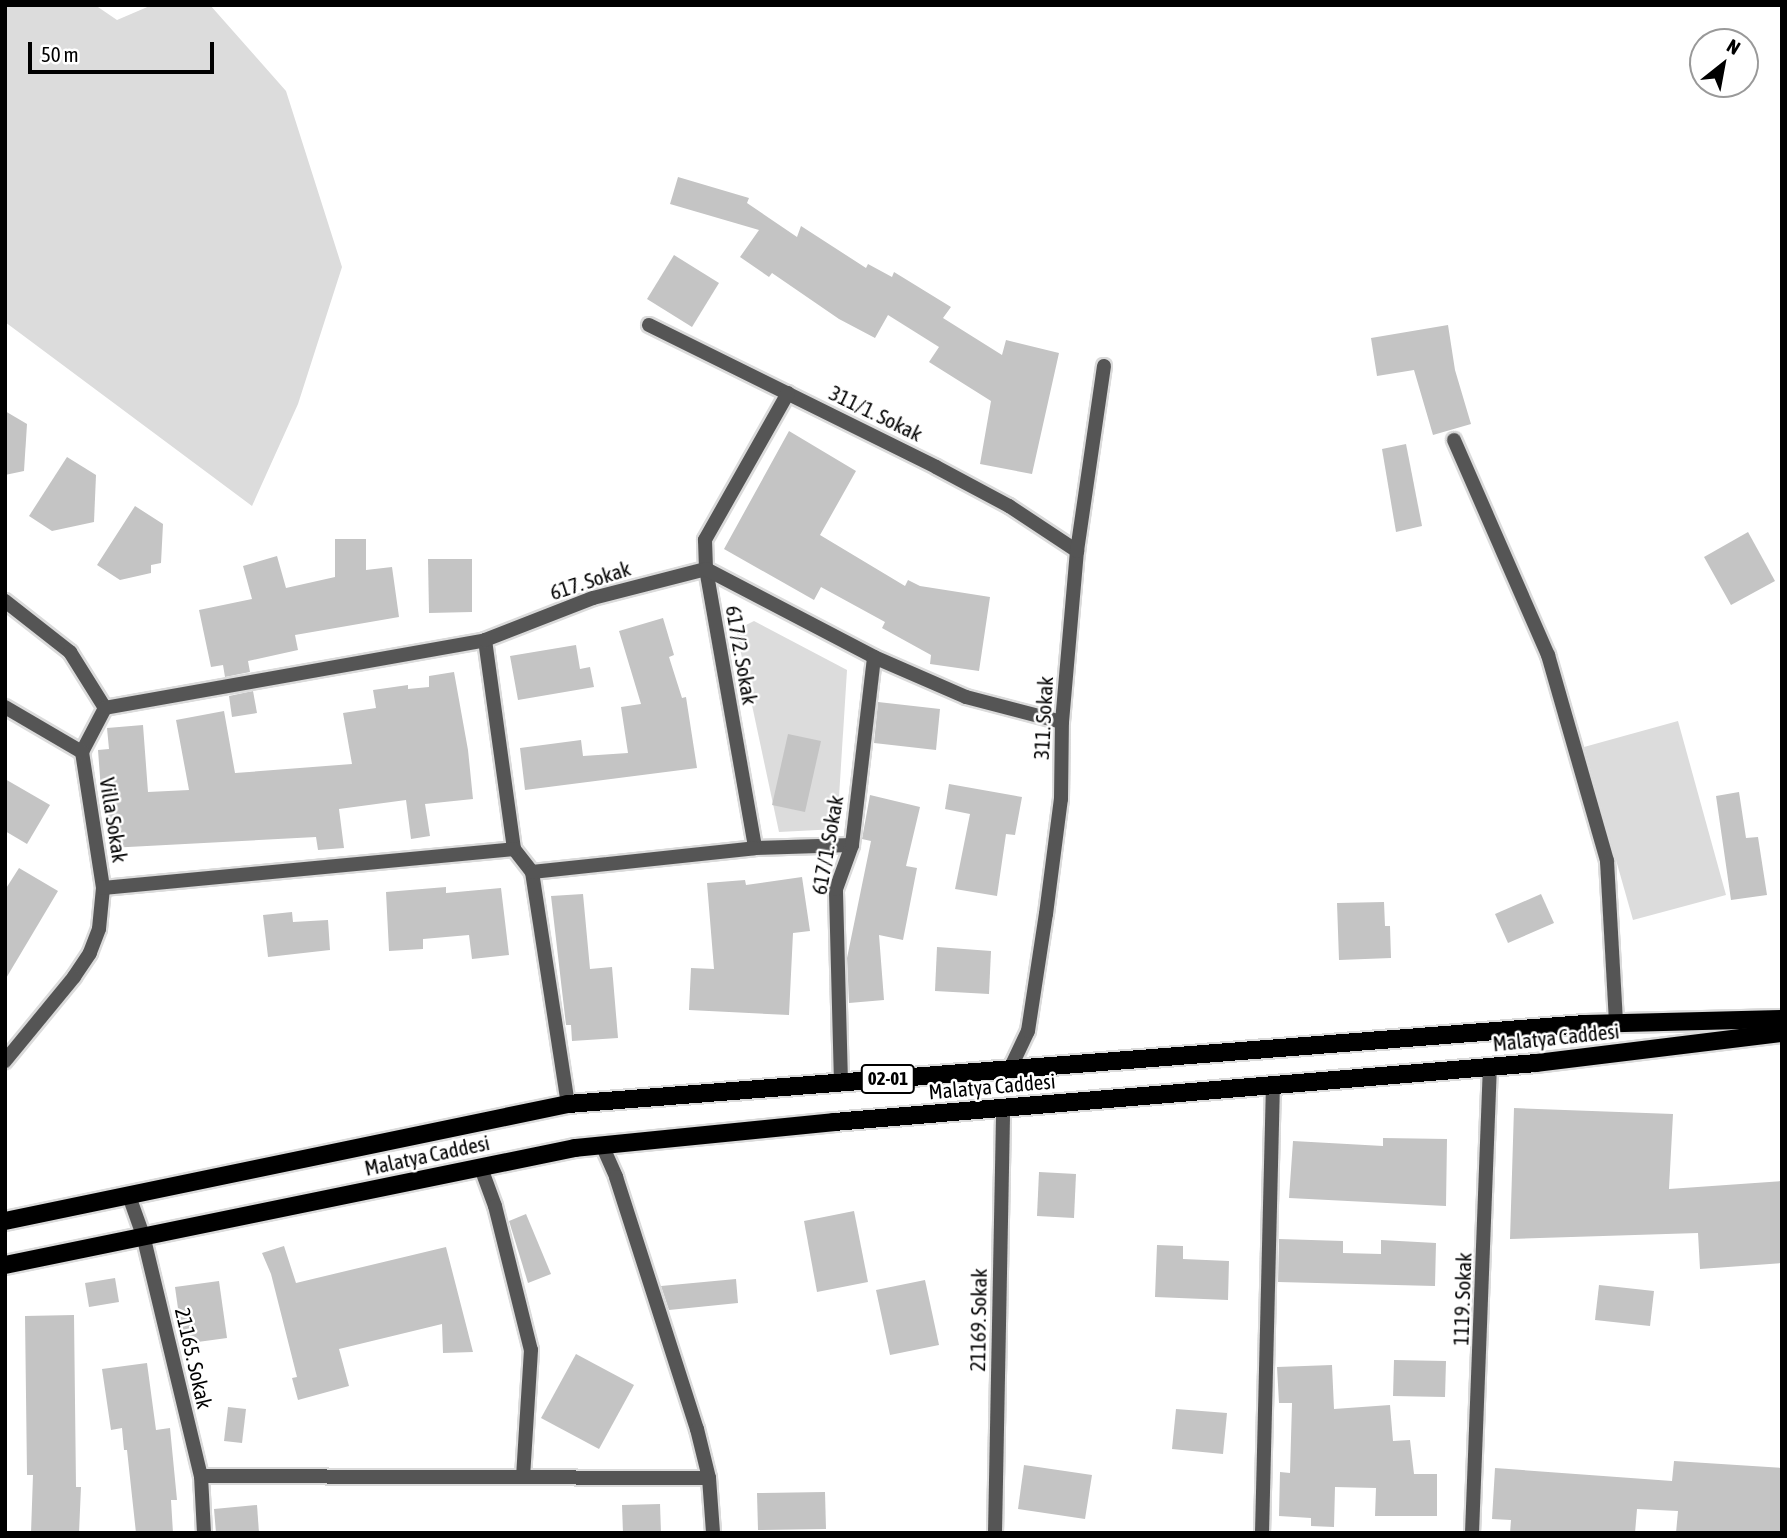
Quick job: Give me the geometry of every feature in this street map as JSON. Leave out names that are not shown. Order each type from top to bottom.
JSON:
[{"type":"main road","name":"Malatya Caddesi","points":[[5,1221],[568,1104],[1616,1023],[1782,1019]]},
{"type":"main road","name":"Malatya Caddesi","points":[[5,1265],[143,1235],[602,1145],[1003,1108],[1490,1068],[1782,1033]]},
{"type":"street","name":"311/1. Sokak","points":[[649,325],[1009,506],[1077,551]]},
{"type":"street","name":"311. Sokak","points":[[1010,1069],[1028,1031],[1046,914],[1061,799],[1062,722],[1077,551],[1104,366]]},
{"type":"street","name":"617/2. Sokak","points":[[755,848],[706,569],[705,540],[788,393]]},
{"type":"street","points":[[1454,440],[1548,655],[1607,861],[1616,1023]]},
{"type":"street","name":"617. Sokak","points":[[105,708],[485,640],[593,598],[706,569]]},
{"type":"street","points":[[706,569],[874,657],[967,697],[1062,722]]},
{"type":"street","points":[[5,601],[70,652],[105,708]]},
{"type":"street","points":[[485,640],[514,849],[532,872],[568,1104]]},
{"type":"street","name":"617/1. Sokak","points":[[841,1083],[836,889],[852,845],[874,657]]},
{"type":"street","points":[[5,707],[82,751]]},
{"type":"street","name":"Villa Sokak","points":[[5,1061],[75,977],[90,953],[99,929],[103,888],[82,751],[105,708]]},
{"type":"street","points":[[532,872],[755,848],[852,845]]},
{"type":"street","points":[[103,888],[514,849]]},
{"type":"street","name":"1119. Sokak","points":[[1472,1533],[1490,1068]]},
{"type":"street","points":[[1262,1533],[1273,1086]]},
{"type":"street","name":"21169. Sokak","points":[[995,1533],[1003,1108]]},
{"type":"street","points":[[602,1145],[616,1177],[697,1429],[709,1478],[713,1533]]},
{"type":"street","points":[[481,1168],[522,1307],[531,1350],[523,1476]]},
{"type":"street","name":"21165. Sokak","points":[[128,1196],[143,1235],[201,1476],[204,1533]]},
{"type":"street","points":[[201,1476],[709,1478]]},
{"type":"shaded area","points":[[5,5],[95,5],[117,20],[152,5],[210,5],[286,91],[342,267],[298,404],[252,506],[5,322]]},
{"type":"shaded area","points":[[754,621],[847,670],[837,829],[779,832],[736,630]]},
{"type":"shaded area","points":[[1678,721],[1726,895],[1633,920],[1584,747]]},
{"type":"building","points":[[678,177],[749,198],[747,203],[797,237],[801,226],[866,268],[868,264],[892,277],[894,272],[951,307],[943,318],[1002,355],[1006,340],[1059,353],[1032,474],[980,464],[991,401],[929,362],[939,347],[888,315],[875,338],[839,319],[772,273],[769,277],[740,257],[759,230],[670,204]]},
{"type":"building","points":[[674,255],[719,283],[692,327],[647,299]]},
{"type":"building","points":[[1448,325],[1455,370],[1471,424],[1433,435],[1414,370],[1377,376],[1371,338]]},
{"type":"building","points":[[5,411],[27,424],[24,471],[5,475]]},
{"type":"building","points":[[789,431],[856,471],[820,535],[905,586],[908,580],[920,586],[990,597],[979,671],[930,664],[931,655],[882,628],[885,622],[821,587],[814,600],[724,549]]},
{"type":"building","points":[[1406,444],[1422,526],[1396,532],[1382,449]]},
{"type":"building","points":[[67,457],[96,475],[94,522],[52,531],[29,516]]},
{"type":"building","points":[[135,506],[163,524],[161,563],[151,565],[151,573],[120,580],[97,565]]},
{"type":"building","points":[[1748,532],[1775,581],[1731,605],[1704,557]]},
{"type":"building","points":[[335,539],[366,539],[366,570],[392,567],[399,617],[295,635],[298,650],[248,661],[250,672],[225,677],[223,665],[211,667],[199,610],[252,599],[243,566],[277,556],[286,588],[335,577]]},
{"type":"building","points":[[428,559],[472,559],[472,612],[429,613]]},
{"type":"building","points":[[663,618],[674,655],[669,657],[682,698],[686,697],[697,768],[525,790],[520,748],[581,740],[583,756],[628,753],[621,707],[641,704],[619,631]]},
{"type":"building","points":[[576,645],[580,669],[590,667],[594,687],[518,700],[510,656]]},
{"type":"building","points":[[454,672],[468,750],[473,799],[425,804],[430,836],[411,839],[406,800],[339,809],[344,848],[318,850],[316,837],[109,848],[105,790],[101,790],[98,750],[109,749],[107,728],[143,725],[148,792],[189,790],[176,720],[224,711],[235,773],[352,764],[343,713],[376,708],[373,690],[408,685],[408,689],[429,687],[429,676]]},
{"type":"building","points":[[253,691],[257,713],[232,717],[229,696]]},
{"type":"building","points":[[878,702],[940,709],[936,750],[874,743]]},
{"type":"building","points":[[788,734],[821,741],[805,812],[772,805]]},
{"type":"building","points":[[5,779],[50,805],[27,844],[5,831]]},
{"type":"building","points":[[949,784],[1022,797],[1015,835],[1006,834],[997,896],[955,889],[970,814],[945,809]]},
{"type":"building","points":[[1739,792],[1746,838],[1758,837],[1767,895],[1731,900],[1716,796]]},
{"type":"building","points":[[870,795],[920,807],[906,866],[917,868],[903,940],[879,935],[884,1000],[849,1003],[847,958],[871,841],[862,839]]},
{"type":"building","points":[[19,868],[58,891],[5,980],[5,890]]},
{"type":"building","points":[[802,877],[810,931],[793,933],[789,1015],[689,1010],[691,968],[714,969],[707,883],[745,880],[746,885]]},
{"type":"building","points":[[446,887],[446,893],[501,888],[509,955],[472,959],[469,935],[423,939],[423,949],[389,951],[386,892]]},
{"type":"building","points":[[583,894],[590,969],[612,967],[618,1038],[572,1041],[571,1025],[566,1025],[551,896]]},
{"type":"building","points":[[1541,894],[1554,923],[1508,943],[1495,914]]},
{"type":"building","points":[[1384,902],[1385,926],[1390,926],[1391,958],[1339,960],[1337,903]]},
{"type":"building","points":[[292,912],[293,922],[328,920],[330,950],[268,957],[263,915]]},
{"type":"building","points":[[937,947],[991,951],[989,994],[935,991]]},
{"type":"building","points":[[1514,1108],[1673,1114],[1669,1189],[1782,1181],[1782,1263],[1700,1269],[1698,1233],[1510,1239]]},
{"type":"building","points":[[1383,1138],[1447,1139],[1446,1206],[1289,1198],[1293,1141],[1383,1146]]},
{"type":"building","points":[[1039,1172],[1076,1174],[1074,1218],[1037,1216]]},
{"type":"building","points":[[854,1211],[868,1282],[817,1292],[804,1221]]},
{"type":"building","points":[[526,1214],[551,1274],[528,1283],[509,1221]]},
{"type":"building","points":[[1279,1239],[1343,1241],[1343,1253],[1381,1254],[1381,1240],[1436,1243],[1435,1286],[1278,1282]]},
{"type":"building","points":[[1157,1245],[1183,1246],[1183,1259],[1229,1261],[1228,1300],[1155,1297]]},
{"type":"building","points":[[284,1246],[296,1283],[446,1247],[473,1352],[443,1353],[442,1324],[339,1349],[349,1386],[298,1400],[292,1378],[297,1377],[271,1274],[262,1253]]},
{"type":"building","points":[[115,1278],[119,1302],[89,1307],[85,1283]]},
{"type":"building","points":[[736,1279],[738,1303],[669,1310],[661,1286]]},
{"type":"building","points":[[925,1280],[939,1345],[890,1355],[876,1290]]},
{"type":"building","points":[[219,1281],[227,1338],[183,1344],[175,1287]]},
{"type":"building","points":[[1599,1285],[1654,1291],[1650,1326],[1595,1320]]},
{"type":"building","points":[[74,1315],[76,1487],[81,1487],[79,1533],[31,1533],[33,1475],[27,1475],[25,1316]]},
{"type":"building","points":[[576,1354],[634,1385],[599,1449],[541,1418]]},
{"type":"building","points":[[1394,1360],[1446,1361],[1445,1397],[1393,1396]]},
{"type":"building","points":[[147,1363],[156,1430],[170,1428],[177,1500],[171,1500],[173,1533],[136,1533],[122,1428],[111,1430],[102,1369]]},
{"type":"building","points":[[1332,1365],[1334,1409],[1390,1405],[1393,1441],[1410,1440],[1414,1474],[1437,1474],[1437,1516],[1375,1516],[1376,1488],[1335,1487],[1334,1527],[1311,1526],[1311,1518],[1279,1516],[1280,1472],[1290,1473],[1292,1403],[1279,1403],[1277,1367]]},
{"type":"building","points":[[228,1407],[246,1409],[242,1443],[224,1441]]},
{"type":"building","points":[[1176,1409],[1227,1413],[1223,1454],[1172,1449]]},
{"type":"building","points":[[1674,1461],[1782,1468],[1782,1533],[1676,1533],[1678,1511],[1637,1509],[1635,1533],[1510,1533],[1511,1520],[1492,1519],[1495,1468],[1672,1481]]},
{"type":"building","points":[[1024,1465],[1092,1475],[1085,1519],[1018,1509]]},
{"type":"building","points":[[825,1492],[826,1529],[758,1530],[757,1493]]},
{"type":"building","points":[[660,1504],[661,1533],[623,1533],[622,1505]]},
{"type":"building","points":[[257,1505],[259,1533],[216,1533],[214,1509]]}]
